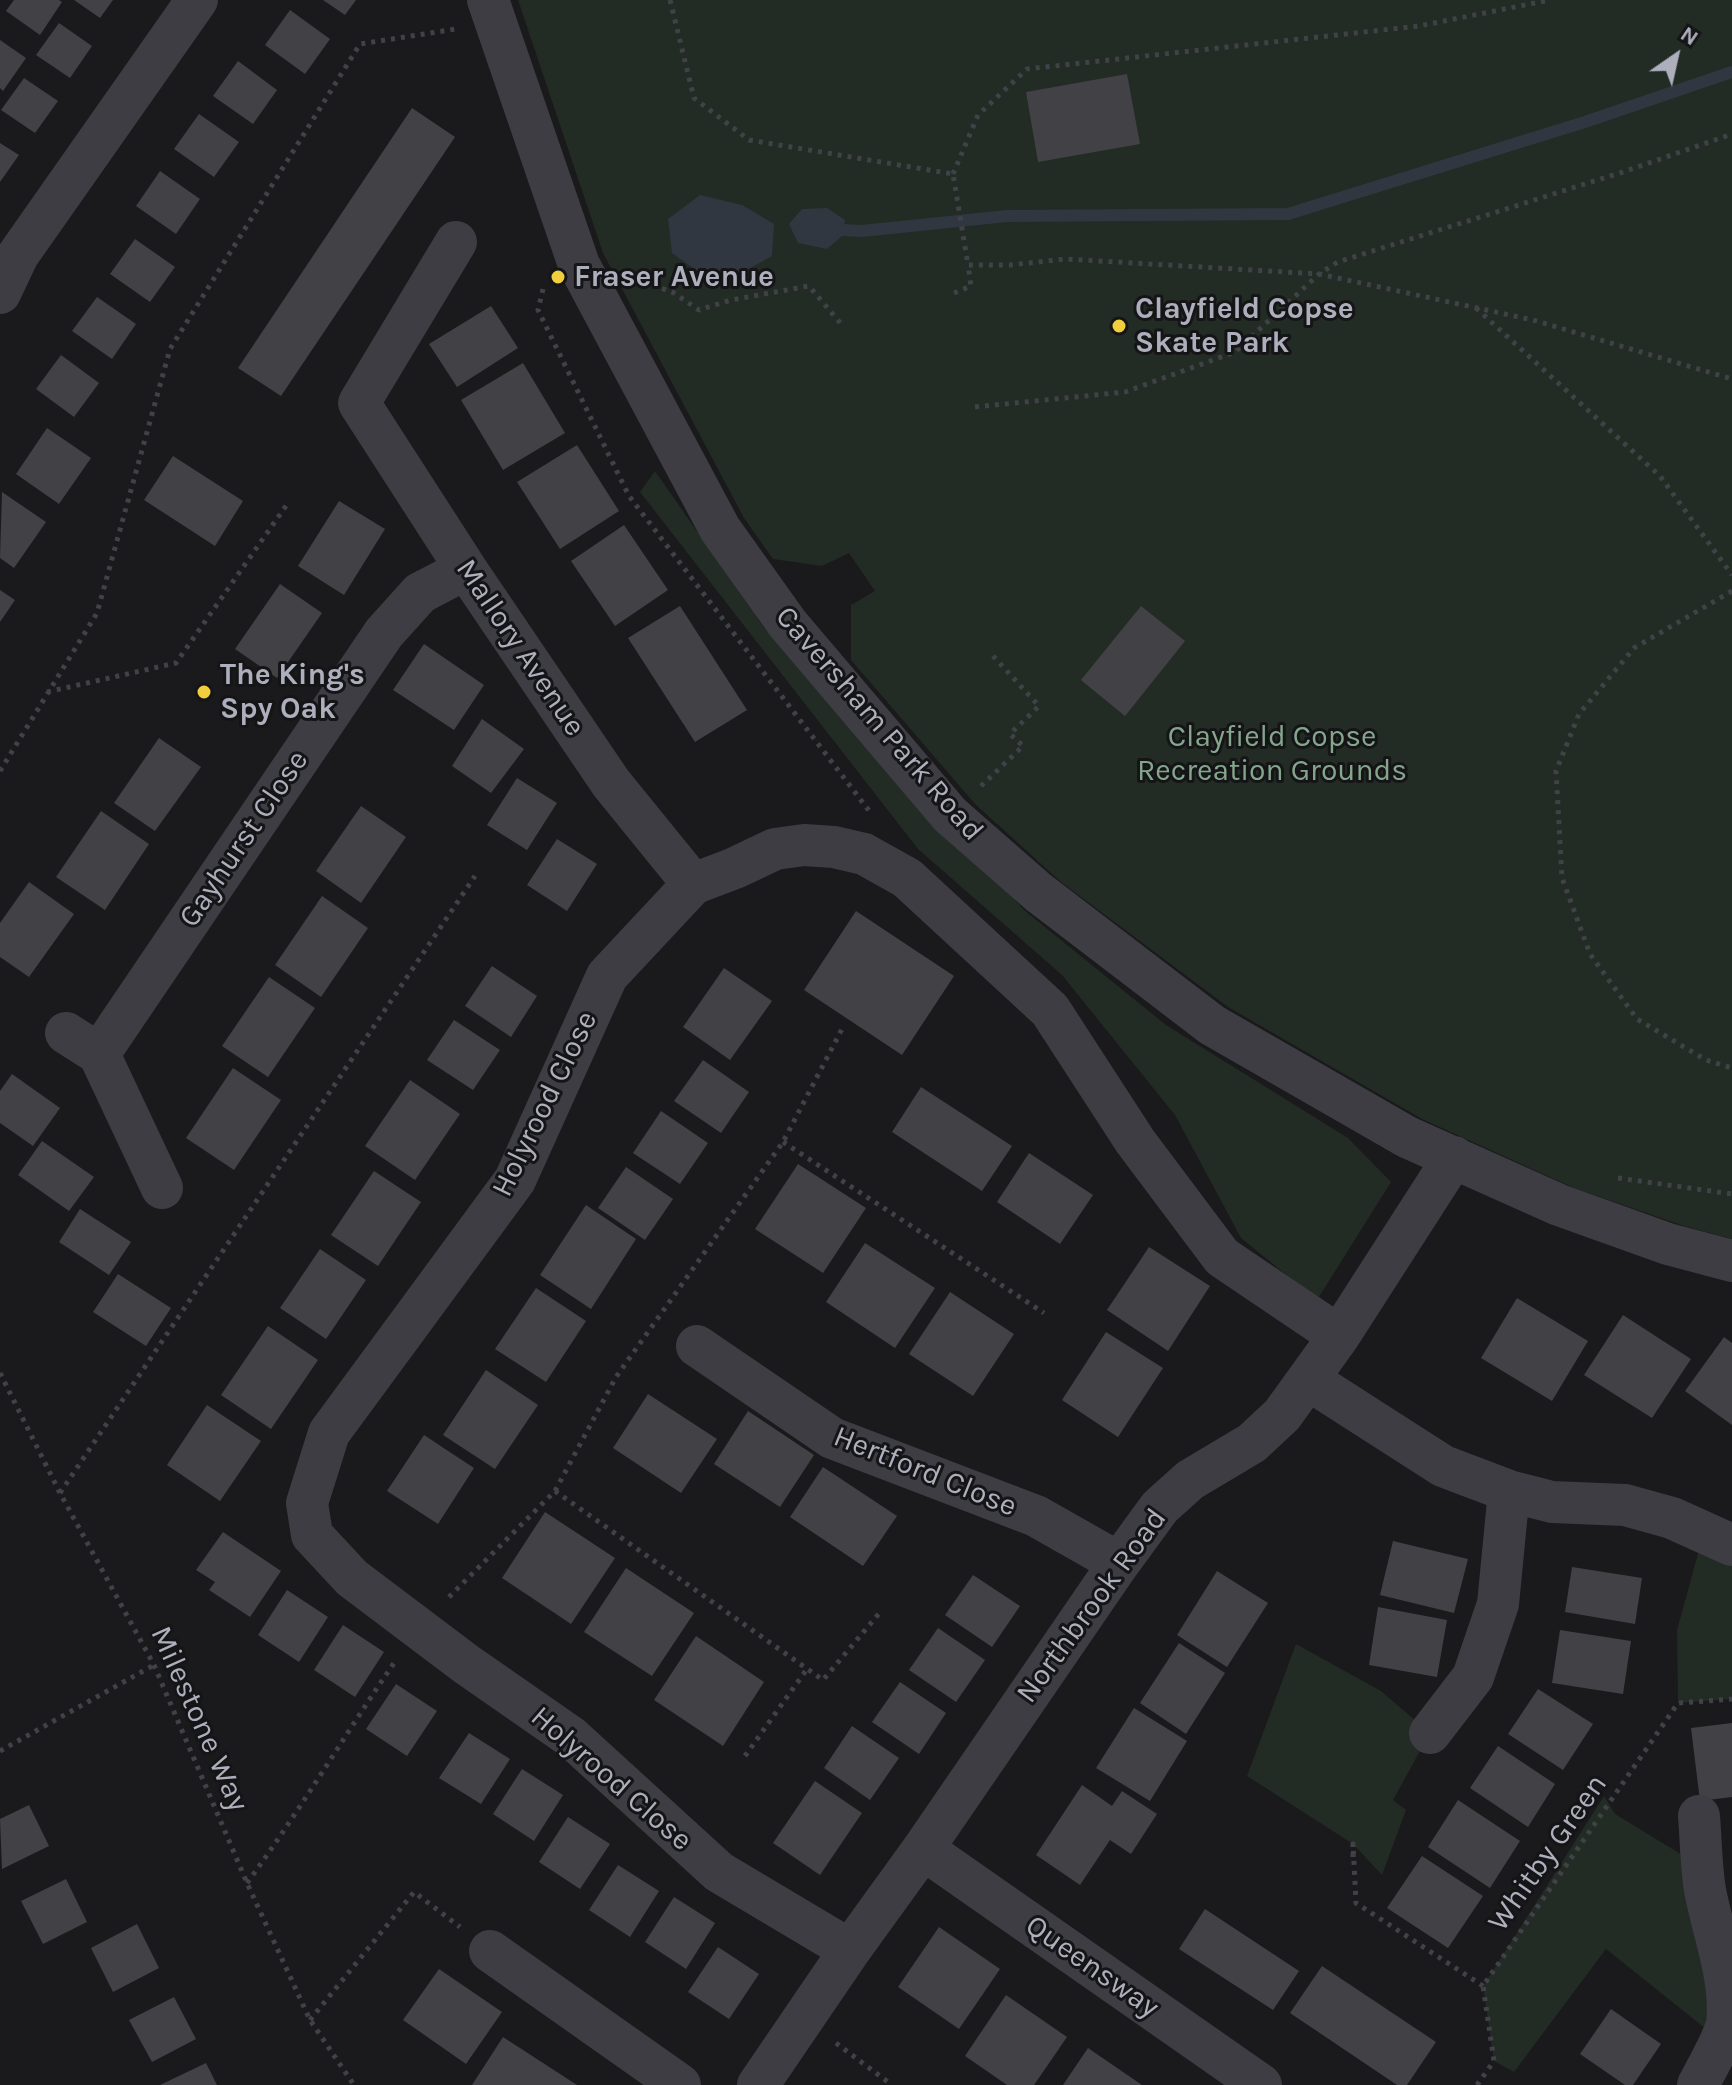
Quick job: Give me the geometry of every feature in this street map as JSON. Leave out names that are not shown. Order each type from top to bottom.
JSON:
[{"type":"street","points":[[0,293],[18,255],[197,0]]},
{"type":"street","name":"Caversham Park Road","points":[[493,11],[579,265],[720,529],[787,623],[950,815],[1038,892],[1212,1025],[1407,1137],[1559,1205],[1668,1244],[1732,1261]]},
{"type":"street","name":"Mallory Avenue","points":[[456,242],[359,403],[466,569],[611,783],[693,884]]},
{"type":"street","name":"Gayhurst Close","points":[[162,1188],[82,1043],[384,633],[420,593],[466,569]]},
{"type":"street","name":"Holyrood Close","points":[[850,1950],[719,1872],[571,1737],[352,1578],[312,1535],[307,1503],[329,1433],[515,1180],[607,976],[693,884],[775,849],[804,845],[864,854],[907,878],[1050,1010],[1135,1141],[1222,1257],[1339,1336]]},
{"type":"street","name":"Northbrook Road","points":[[758,2085],[1160,1507],[1190,1480],[1252,1443],[1282,1415],[1339,1336],[1454,1157]]},
{"type":"street","name":"Hertford Close","points":[[697,1346],[832,1438],[1036,1516],[1119,1563]]},
{"type":"street","points":[[1309,1380],[1443,1466],[1509,1491],[1552,1502],[1625,1505],[1672,1518],[1732,1545]]},
{"type":"street","points":[[1430,1733],[1473,1677],[1498,1604],[1509,1491]]},
{"type":"street","points":[[1698,2085],[1728,2021],[1730,1993],[1705,1889],[1699,1816]]},
{"type":"street","name":"Queensway","points":[[923,1849],[1261,2085]]},
{"type":"street","points":[[490,1951],[680,2085]]},
{"type":"path","points":[[670,0],[694,98],[749,140],[953,174]]},
{"type":"path","points":[[954,293],[971,286],[953,174],[978,115],[1027,69],[1419,26],[1550,0]]},
{"type":"path","points":[[0,771],[97,613],[170,349],[360,44],[493,11]]},
{"type":"path","points":[[975,407],[1125,392],[1235,352],[1319,274],[1338,262],[1623,172],[1732,134]]},
{"type":"path","points":[[968,265],[1010,265],[1066,259],[1319,274],[1533,320],[1732,379]]},
{"type":"path","points":[[590,288],[633,277],[674,293],[699,310],[731,300],[809,286],[842,325]]},
{"type":"path","points":[[1476,308],[1660,476],[1732,575]]},
{"type":"path","points":[[47,692],[176,663],[288,503]]},
{"type":"path","points":[[1732,591],[1634,648],[1579,714],[1556,771],[1562,878],[1590,954],[1637,1019],[1706,1060],[1732,1068]]},
{"type":"path","points":[[950,815],[1023,746],[1010,734],[1039,706],[993,656]]},
{"type":"path","points":[[60,1493],[475,876]]},
{"type":"path","points":[[247,1883],[418,1628],[555,1491],[616,1377],[783,1142],[842,1029]]},
{"type":"path","points":[[783,1142],[1044,1313]]},
{"type":"path","points":[[1604,1176],[1732,1194]]},
{"type":"path","name":"Milestone Way","points":[[0,1373],[60,1493],[154,1665],[247,1883],[310,2020],[354,2085]]},
{"type":"path","points":[[555,1491],[823,1680],[882,1610]]},
{"type":"path","points":[[0,1751],[154,1665]]},
{"type":"path","points":[[745,1756],[807,1669]]},
{"type":"path","name":"Whitby Green","points":[[1483,1986],[1678,1703],[1732,1699]]},
{"type":"path","points":[[1353,1857],[1353,1844],[1356,1903],[1483,1986],[1494,2061],[1477,2085]]},
{"type":"path","points":[[310,2020],[414,1892],[490,1951]]},
{"type":"path","points":[[803,2018],[892,2085]]},
{"type":"green space","name":"Clayfield Copse Recreation Grounds","points":[[518,0],[1732,0],[1732,1239],[1574,1188],[1422,1119],[1228,1007],[1061,882],[975,804],[851,660],[851,605],[875,591],[849,553],[822,566],[773,559],[744,518],[603,253]]},
{"type":"green space","points":[[655,471],[765,629],[937,811],[1024,910],[1166,1025],[1348,1138],[1391,1182],[1317,1300],[1241,1238],[1175,1115],[1062,975],[918,849],[640,492]]},
{"type":"green space","points":[[1704,1532],[1732,1545],[1732,1699],[1678,1703],[1677,1630]]},
{"type":"green space","points":[[1296,1644],[1381,1691],[1430,1733],[1393,1800],[1406,1810],[1382,1875],[1353,1844],[1247,1776]]},
{"type":"green space","points":[[1604,1796],[1615,1814],[1692,1861],[1721,2041],[1606,1949],[1514,2072],[1494,2061],[1483,1986]]},
{"type":"shaded area","points":[[700,195],[742,205],[774,224],[772,256],[738,275],[700,273],[672,253],[668,219]]},
{"type":"shaded area","points":[[827,208],[845,220],[842,236],[827,249],[798,243],[789,224],[802,209]]},
{"type":"building","points":[[14,0],[62,2],[40,35],[6,11]]},
{"type":"building","points":[[74,0],[113,0],[100,18]]},
{"type":"building","points":[[323,0],[356,0],[345,15]]},
{"type":"building","points":[[290,10],[330,39],[305,74],[265,45]]},
{"type":"building","points":[[59,23],[92,46],[70,78],[36,55]]},
{"type":"building","points":[[0,40],[26,58],[3,91],[0,88]]},
{"type":"building","points":[[238,61],[277,90],[253,124],[213,96]]},
{"type":"building","points":[[1127,74],[1140,144],[1038,162],[1026,92]]},
{"type":"building","points":[[24,78],[58,101],[35,133],[1,110]]},
{"type":"building","points":[[412,108],[455,137],[281,396],[238,368]]},
{"type":"building","points":[[199,114],[239,142],[214,177],[174,149]]},
{"type":"building","points":[[0,143],[19,155],[0,182]]},
{"type":"building","points":[[160,171],[200,199],[176,234],[136,206]]},
{"type":"building","points":[[135,239],[175,267],[150,302],[110,274]]},
{"type":"building","points":[[97,297],[136,324],[112,359],[72,331]]},
{"type":"building","points":[[491,306],[518,348],[457,387],[429,344]]},
{"type":"building","points":[[61,355],[99,383],[74,417],[36,389]]},
{"type":"building","points":[[523,363],[565,433],[503,470],[461,400]]},
{"type":"building","points":[[47,428],[91,458],[59,504],[16,474]]},
{"type":"building","points":[[577,445],[619,511],[560,549],[517,482]]},
{"type":"building","points":[[173,456],[243,501],[215,546],[144,500]]},
{"type":"building","points":[[2,492],[46,522],[14,568],[0,558]]},
{"type":"building","points":[[339,501],[385,529],[344,595],[298,566]]},
{"type":"building","points":[[624,525],[668,590],[615,626],[571,561]]},
{"type":"building","points":[[280,584],[322,613],[277,678],[235,649]]},
{"type":"building","points":[[0,590],[15,600],[0,622]]},
{"type":"building","points":[[680,606],[747,710],[695,742],[628,638]]},
{"type":"building","points":[[1141,606],[1185,641],[1125,716],[1081,680]]},
{"type":"building","points":[[424,644],[484,685],[454,730],[393,690]]},
{"type":"building","points":[[482,719],[524,749],[491,793],[452,766]]},
{"type":"building","points":[[159,738],[201,767],[155,831],[114,803]]},
{"type":"building","points":[[517,778],[557,803],[527,850],[487,825]]},
{"type":"building","points":[[361,806],[406,837],[361,903],[316,871]]},
{"type":"building","points":[[101,811],[149,844],[105,910],[56,877]]},
{"type":"building","points":[[557,839],[597,864],[567,911],[527,885]]},
{"type":"building","points":[[29,882],[74,914],[29,977],[0,957],[0,923]]},
{"type":"building","points":[[322,896],[368,928],[321,997],[275,965]]},
{"type":"building","points":[[856,911],[954,976],[902,1055],[804,990]]},
{"type":"building","points":[[492,966],[537,996],[511,1037],[465,1006]]},
{"type":"building","points":[[724,968],[772,1001],[730,1060],[683,1027]]},
{"type":"building","points":[[269,977],[315,1008],[268,1077],[222,1046]]},
{"type":"building","points":[[454,1020],[500,1050],[473,1090],[427,1060]]},
{"type":"building","points":[[703,1060],[749,1092],[721,1133],[674,1101]]},
{"type":"building","points":[[233,1068],[281,1100],[234,1170],[186,1138]]},
{"type":"building","points":[[12,1074],[60,1108],[33,1146],[0,1123],[0,1091]]},
{"type":"building","points":[[410,1080],[460,1114],[415,1180],[365,1146]]},
{"type":"building","points":[[921,1087],[1012,1146],[982,1191],[892,1132]]},
{"type":"building","points":[[661,1111],[708,1143],[680,1184],[633,1153]]},
{"type":"building","points":[[42,1141],[94,1177],[69,1211],[18,1175]]},
{"type":"building","points":[[1029,1153],[1093,1195],[1060,1244],[997,1202]]},
{"type":"building","points":[[798,1164],[866,1208],[823,1273],[755,1229]]},
{"type":"building","points":[[626,1167],[673,1199],[645,1240],[598,1208]]},
{"type":"building","points":[[374,1171],[421,1202],[378,1266],[331,1235]]},
{"type":"building","points":[[586,1205],[636,1239],[591,1309],[540,1275]]},
{"type":"building","points":[[80,1209],[131,1242],[109,1275],[59,1242]]},
{"type":"building","points":[[865,1243],[935,1288],[895,1348],[826,1302]]},
{"type":"building","points":[[1149,1247],[1210,1286],[1168,1351],[1107,1310]]},
{"type":"building","points":[[320,1249],[366,1280],[326,1339],[280,1308]]},
{"type":"building","points":[[118,1274],[171,1308],[146,1346],[93,1312]]},
{"type":"building","points":[[536,1288],[586,1321],[546,1382],[495,1349]]},
{"type":"building","points":[[950,1292],[1014,1334],[973,1396],[909,1354]]},
{"type":"building","points":[[1517,1298],[1588,1341],[1552,1401],[1481,1358]]},
{"type":"building","points":[[1623,1315],[1691,1359],[1652,1418],[1584,1375]]},
{"type":"building","points":[[268,1326],[318,1360],[271,1429],[221,1395]]},
{"type":"building","points":[[1106,1332],[1163,1368],[1118,1437],[1062,1400]]},
{"type":"building","points":[[1724,1337],[1732,1343],[1732,1425],[1685,1391]]},
{"type":"building","points":[[486,1370],[538,1405],[495,1469],[443,1435]]},
{"type":"building","points":[[648,1394],[717,1439],[681,1493],[613,1448]]},
{"type":"building","points":[[207,1405],[261,1441],[220,1501],[167,1465]]},
{"type":"building","points":[[748,1411],[814,1455],[780,1507],[714,1464]]},
{"type":"building","points":[[424,1435],[474,1468],[438,1524],[387,1491]]},
{"type":"building","points":[[823,1467],[897,1516],[863,1566],[790,1517]]},
{"type":"building","points":[[545,1512],[615,1558],[571,1624],[502,1578]]},
{"type":"building","points":[[223,1532],[281,1571],[250,1617],[209,1590],[215,1582],[196,1570]]},
{"type":"building","points":[[1393,1541],[1468,1559],[1454,1613],[1380,1595]]},
{"type":"building","points":[[1572,1567],[1642,1578],[1635,1624],[1565,1612]]},
{"type":"building","points":[[626,1568],[694,1613],[652,1676],[584,1632]]},
{"type":"building","points":[[1217,1571],[1268,1603],[1227,1667],[1177,1635]]},
{"type":"building","points":[[973,1575],[1020,1606],[992,1647],[945,1615]]},
{"type":"building","points":[[287,1590],[328,1617],[299,1662],[258,1635]]},
{"type":"building","points":[[1378,1607],[1447,1620],[1437,1677],[1369,1665]]},
{"type":"building","points":[[343,1625],[384,1652],[355,1697],[314,1670]]},
{"type":"building","points":[[938,1628],[985,1660],[956,1702],[909,1670]]},
{"type":"building","points":[[1560,1630],[1631,1641],[1623,1694],[1552,1683]]},
{"type":"building","points":[[696,1636],[764,1682],[723,1746],[654,1700]]},
{"type":"building","points":[[1179,1643],[1225,1673],[1186,1734],[1140,1703]]},
{"type":"building","points":[[900,1682],[946,1713],[919,1754],[872,1722]]},
{"type":"building","points":[[396,1684],[437,1711],[407,1756],[366,1729]]},
{"type":"building","points":[[1538,1689],[1593,1724],[1563,1770],[1508,1734]]},
{"type":"building","points":[[1134,1708],[1187,1741],[1150,1801],[1096,1768]]},
{"type":"building","points":[[1732,1723],[1732,1797],[1700,1801],[1691,1728]]},
{"type":"building","points":[[852,1726],[899,1758],[870,1800],[824,1768]]},
{"type":"building","points":[[469,1733],[510,1759],[481,1804],[439,1778]]},
{"type":"building","points":[[1498,1746],[1555,1784],[1528,1827],[1470,1788]]},
{"type":"building","points":[[522,1769],[563,1795],[534,1841],[493,1814]]},
{"type":"building","points":[[815,1781],[862,1813],[820,1875],[773,1843]]},
{"type":"building","points":[[1082,1785],[1112,1806],[1122,1791],[1157,1814],[1131,1854],[1110,1840],[1080,1885],[1036,1855]]},
{"type":"building","points":[[1458,1800],[1520,1841],[1490,1888],[1428,1847]]},
{"type":"building","points":[[29,1805],[49,1846],[2,1869],[0,1819]]},
{"type":"building","points":[[568,1817],[610,1844],[580,1889],[539,1862]]},
{"type":"building","points":[[1422,1856],[1483,1896],[1448,1948],[1387,1908]]},
{"type":"building","points":[[618,1865],[659,1891],[630,1937],[589,1910]]},
{"type":"building","points":[[66,1879],[87,1922],[43,1944],[21,1901]]},
{"type":"building","points":[[674,1897],[715,1923],[686,1969],[645,1942]]},
{"type":"building","points":[[1205,1909],[1299,1971],[1273,2010],[1179,1949]]},
{"type":"building","points":[[137,1924],[159,1968],[113,1992],[91,1948]]},
{"type":"building","points":[[939,1927],[1000,1969],[959,2029],[898,1987]]},
{"type":"building","points":[[718,1947],[759,1974],[729,2019],[688,1992]]},
{"type":"building","points":[[1322,1966],[1436,2042],[1407,2085],[1397,2085],[1290,2013]]},
{"type":"building","points":[[439,1969],[502,2012],[466,2064],[403,2020]]},
{"type":"building","points":[[1006,1995],[1067,2037],[1034,2085],[1007,2085],[965,2056]]},
{"type":"building","points":[[174,1997],[196,2039],[152,2062],[129,2020]]},
{"type":"building","points":[[1611,2009],[1661,2044],[1633,2085],[1625,2085],[1580,2054]]},
{"type":"building","points":[[503,2037],[577,2085],[472,2085]]},
{"type":"building","points":[[1088,2048],[1142,2085],[1063,2085]]},
{"type":"building","points":[[206,2063],[217,2085],[160,2085]]},
{"type":"waterway","points":[[843,230],[862,231],[1007,216],[1288,214],[1585,122],[1732,72]]},
{"type":"place","name":"Fraser Avenue","points":[[558,277]]},
{"type":"place","name":"Clayfield Copse Skate Park","points":[[1119,326]]},
{"type":"place","name":"The King's Spy Oak","points":[[204,692]]}]
